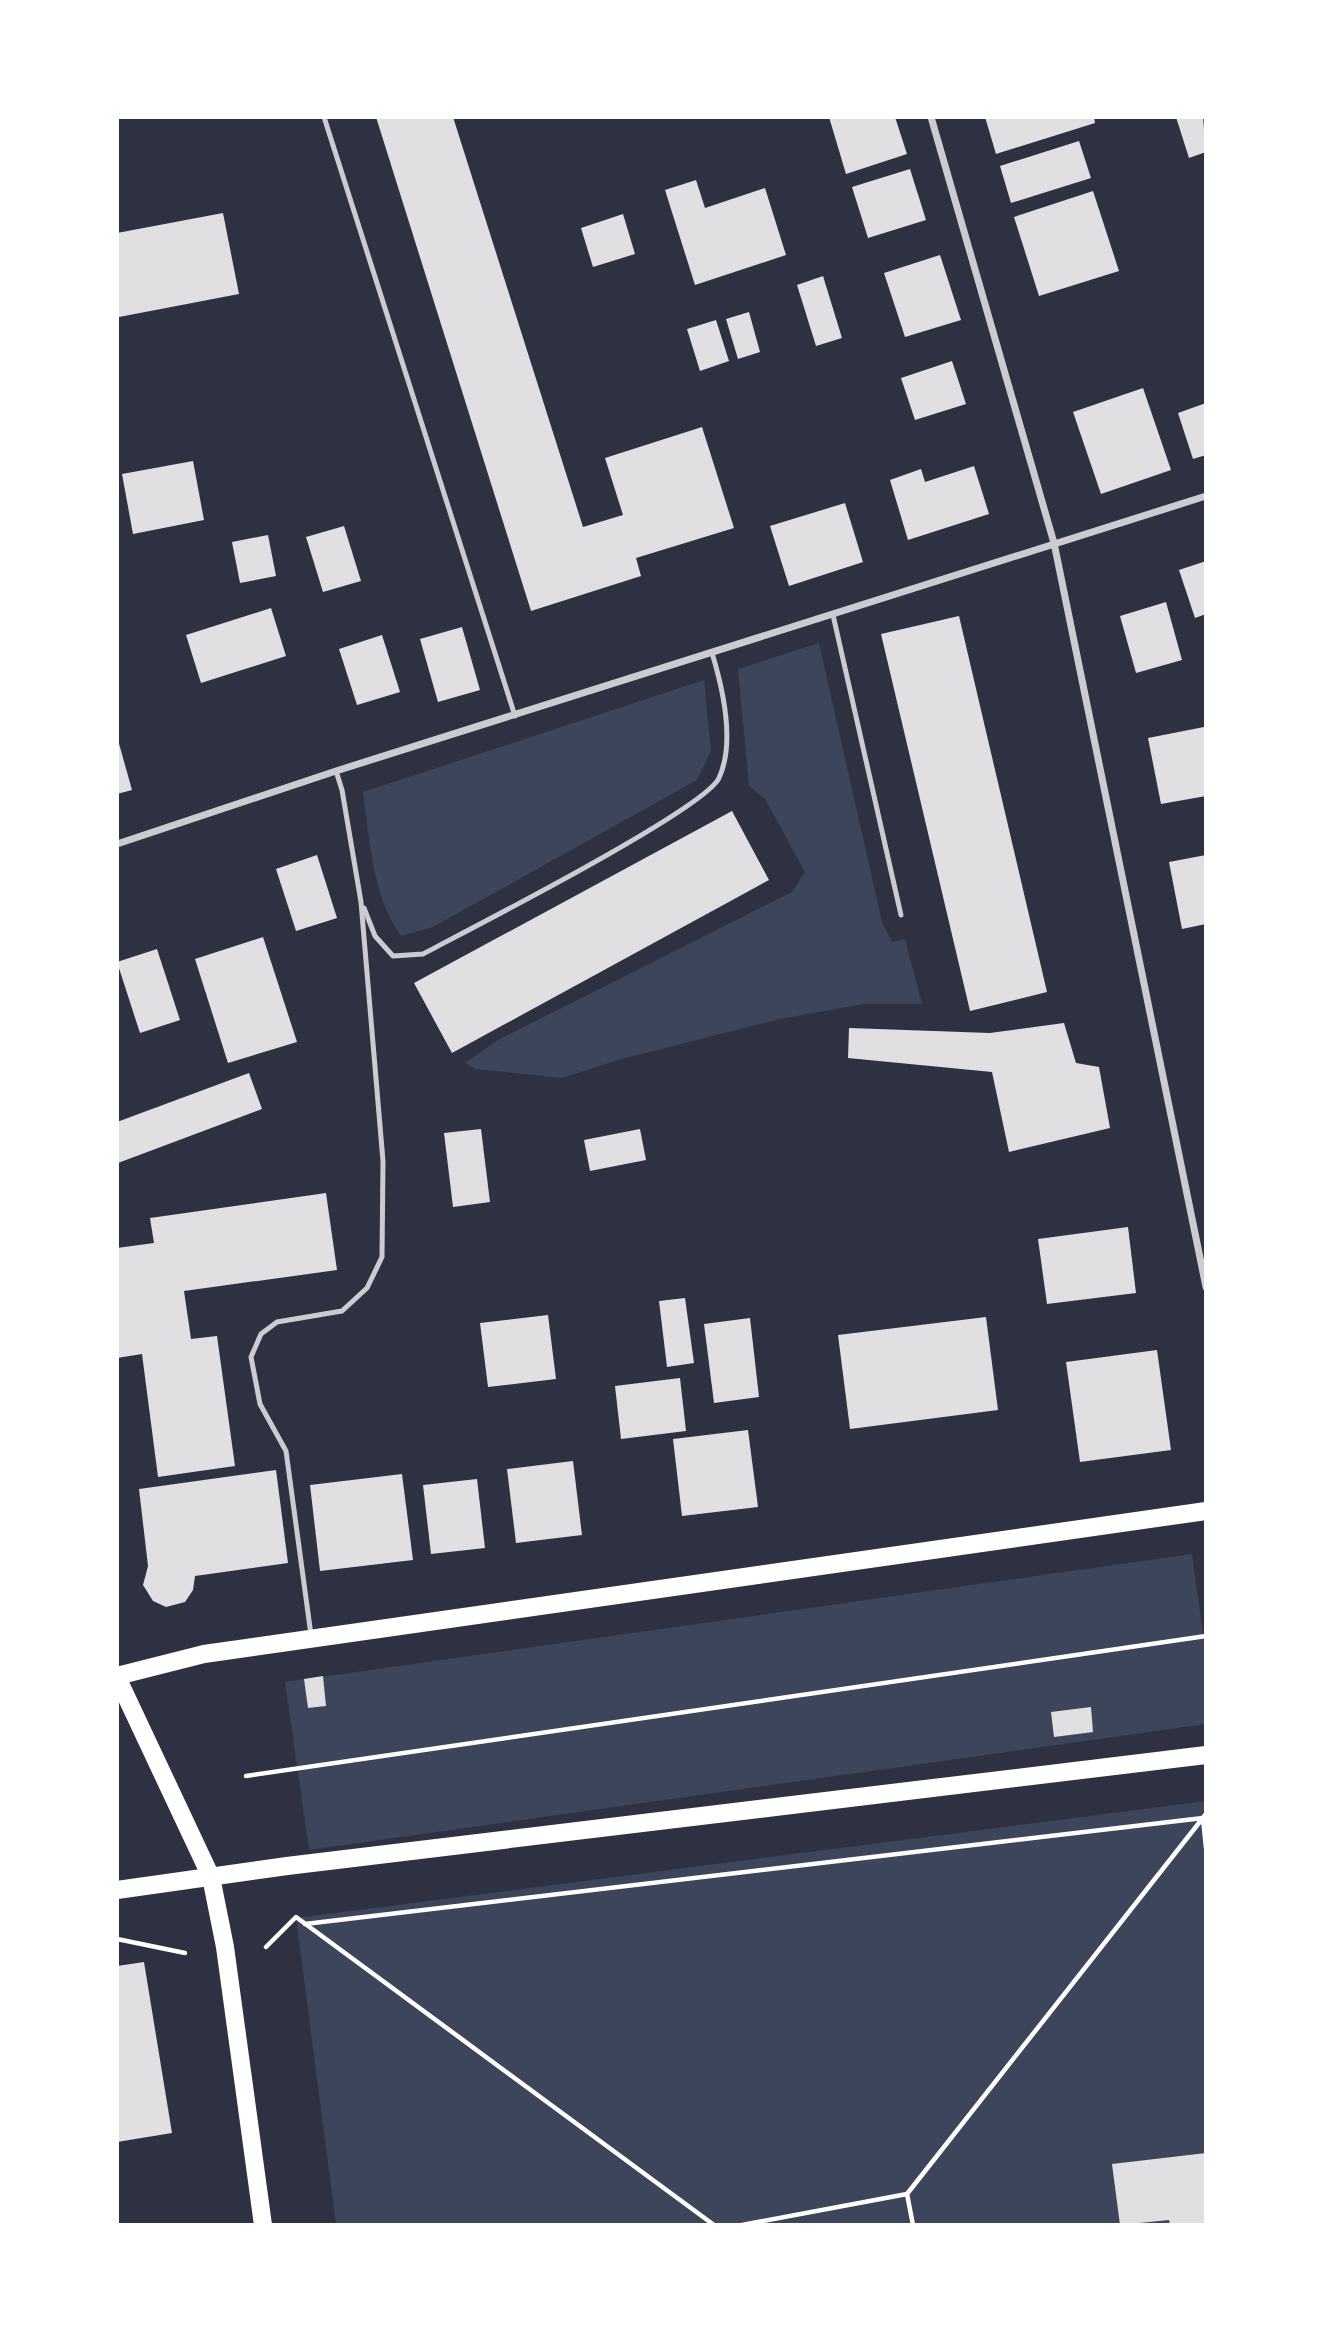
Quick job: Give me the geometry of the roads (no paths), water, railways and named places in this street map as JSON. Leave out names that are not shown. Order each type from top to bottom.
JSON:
[{"type":"main road","points":[[263,2225],[225,1947],[211,1877],[117,1677],[204,1654],[1206,1511]]},
{"type":"main road","points":[[117,1890],[1206,1755]]},
{"type":"street","points":[[931,117],[1054,543],[1206,1287]]},
{"type":"street","points":[[117,844],[336,771],[1206,496]]},
{"type":"lane","points":[[324,117],[515,716]]},
{"type":"lane","points":[[833,615],[901,915]]},
{"type":"lane","points":[[361,902],[375,936],[393,956],[423,954],[658,825],[703,796],[718,779],[727,745],[718,672],[712,653]]},
{"type":"lane","points":[[311,1638],[286,1451],[260,1404],[251,1357],[261,1334],[277,1322],[342,1311],[367,1288],[382,1257],[383,1161],[361,902],[342,790],[336,771]]}]
